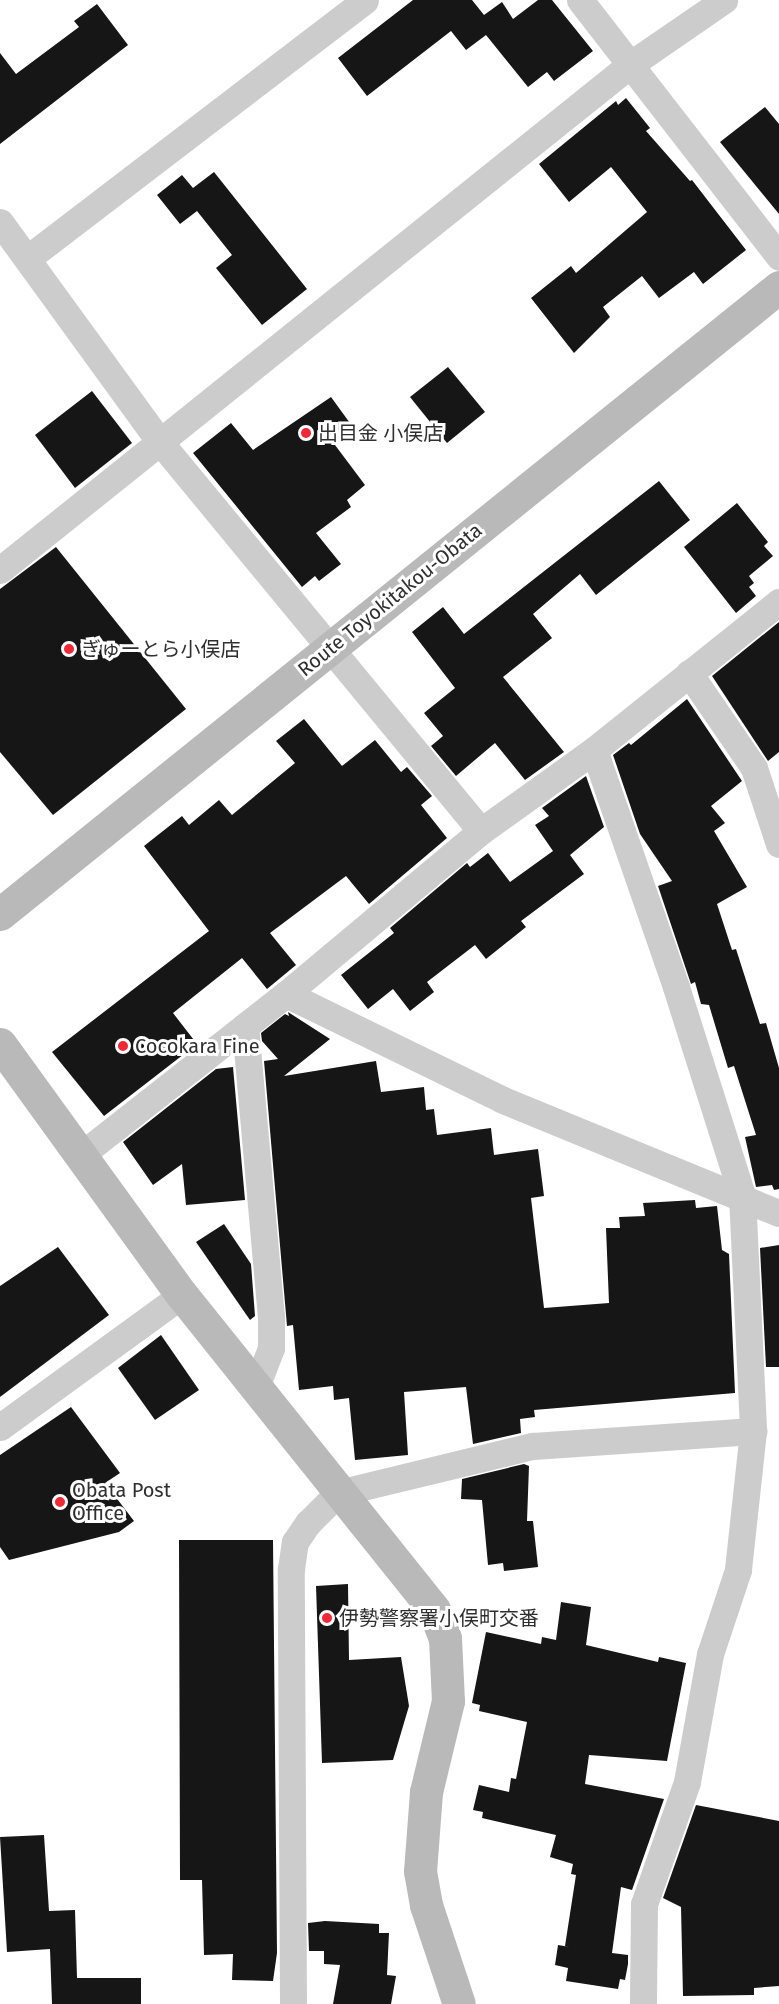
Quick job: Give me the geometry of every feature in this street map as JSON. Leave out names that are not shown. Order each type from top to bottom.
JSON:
[{"type":"street","points":[[28,258],[365,0]]},
{"type":"street","points":[[580,0],[779,257]]},
{"type":"street","points":[[0,570],[631,64],[724,0]]},
{"type":"street","points":[[0,222],[160,442],[332,647],[481,831]]},
{"type":"street","name":"Route Toyokitakou-Obata","points":[[0,914],[779,287]]},
{"type":"street","points":[[82,1154],[286,994],[481,831],[594,750],[779,602]]},
{"type":"street","points":[[689,673],[754,768],[779,843]]},
{"type":"street","points":[[594,750],[676,987],[742,1195],[753,1431],[738,1570],[710,1654],[687,1782],[644,1904],[643,2004]]},
{"type":"street","points":[[286,994],[503,1100],[742,1195],[779,1213]]},
{"type":"street","points":[[245,1026],[271,1316],[271,1348],[255,1390]]},
{"type":"street","points":[[0,1044],[82,1154],[182,1295],[338,1493],[399,1562],[434,1610],[445,1638],[448,1701],[426,1792],[420,1871],[426,1905],[459,2004]]},
{"type":"street","points":[[0,1427],[182,1295]]},
{"type":"street","points":[[293,2004],[291,1569],[295,1542],[338,1493],[533,1446],[753,1431]]},
{"type":"building","points":[[413,0],[472,0],[484,15],[502,2],[513,19],[538,0],[552,0],[593,51],[554,81],[547,72],[528,87],[486,35],[466,50],[451,31],[367,96],[338,58]]},
{"type":"building","points":[[97,4],[128,45],[0,144],[0,53],[16,74],[79,27],[74,21]]},
{"type":"building","points":[[626,98],[650,128],[646,131],[690,181],[692,180],[746,250],[703,284],[694,272],[659,298],[642,276],[603,307],[610,317],[574,353],[531,298],[571,266],[576,273],[647,212],[611,167],[569,202],[539,164],[616,101],[618,105]]},
{"type":"building","points":[[765,107],[779,124],[779,214],[720,142]]},
{"type":"building","points":[[214,172],[307,289],[262,325],[216,268],[232,255],[197,211],[180,224],[157,195],[182,175],[193,188]]},
{"type":"building","points":[[448,367],[485,412],[447,443],[410,397]]},
{"type":"building","points":[[92,391],[132,443],[75,488],[35,435]]},
{"type":"building","points":[[331,397],[355,430],[335,445],[365,485],[347,500],[351,507],[316,533],[341,564],[319,581],[315,576],[302,587],[193,453],[231,423],[253,450]]},
{"type":"building","points":[[659,481],[690,520],[596,595],[580,574],[533,614],[552,638],[503,677],[564,752],[525,780],[495,743],[456,776],[431,746],[443,736],[424,713],[455,688],[412,632],[443,607],[464,634]]},
{"type":"building","points":[[737,503],[768,542],[764,546],[773,556],[749,576],[754,583],[749,587],[756,596],[736,613],[684,547]]},
{"type":"building","name":"ぎゅーとら小俣店","points":[[56,547],[186,709],[53,815],[0,752],[0,589]]},
{"type":"building","points":[[779,622],[779,752],[768,761],[712,676]]},
{"type":"building","points":[[687,699],[742,781],[711,806],[725,823],[714,831],[747,887],[717,904],[732,950],[736,949],[760,1024],[766,1023],[779,1068],[779,1189],[774,1190],[772,1185],[756,1187],[745,1137],[756,1135],[734,1066],[728,1068],[709,1005],[701,1004],[695,982],[691,984],[658,886],[672,881],[640,834],[613,755],[629,743],[631,745]]},
{"type":"building","points":[[304,719],[342,766],[375,740],[401,772],[407,767],[432,796],[421,805],[447,838],[369,904],[346,876],[270,933],[296,965],[267,989],[242,958],[173,1013],[197,1044],[104,1116],[52,1052],[209,931],[144,846],[182,816],[189,825],[219,800],[232,815],[295,763],[276,741]]},
{"type":"building","points":[[586,776],[604,827],[570,855],[584,874],[521,921],[526,927],[486,959],[475,945],[427,982],[434,992],[410,1011],[393,989],[368,1009],[341,975],[394,933],[390,928],[467,863],[470,867],[488,853],[510,882],[553,851],[535,825],[549,816],[542,808]]},
{"type":"building","points":[[288,1012],[330,1039],[284,1076],[376,1061],[381,1092],[424,1087],[426,1110],[434,1109],[437,1135],[491,1128],[494,1155],[538,1149],[544,1196],[531,1198],[544,1308],[609,1303],[606,1228],[620,1228],[619,1217],[645,1216],[643,1203],[695,1200],[696,1208],[717,1206],[722,1250],[729,1254],[735,1393],[534,1410],[535,1417],[520,1419],[521,1433],[473,1444],[466,1387],[404,1392],[408,1455],[355,1460],[349,1398],[334,1400],[333,1386],[299,1390],[293,1325],[287,1326],[264,1061],[278,1059],[262,1041],[261,1033],[285,1014],[289,1016]]},
{"type":"building","points":[[233,1067],[245,1200],[186,1205],[182,1164],[153,1185],[123,1142],[216,1069]]},
{"type":"building","points":[[224,1224],[251,1264],[255,1316],[250,1320],[196,1242]]},
{"type":"building","points":[[779,1245],[779,1367],[766,1367],[760,1248]]},
{"type":"building","points":[[58,1247],[109,1315],[0,1397],[0,1286]]},
{"type":"building","points":[[161,1335],[199,1390],[155,1420],[118,1368]]},
{"type":"building","name":"Obata Post Office","points":[[71,1407],[120,1473],[105,1483],[134,1521],[119,1532],[9,1560],[0,1547],[0,1455]]},
{"type":"building","points":[[524,1464],[529,1466],[527,1521],[533,1521],[538,1567],[504,1571],[503,1563],[488,1565],[482,1500],[461,1499],[462,1479]]},
{"type":"building","points":[[179,1540],[273,1540],[277,1953],[273,1981],[232,1980],[233,1954],[204,1955],[202,1880],[180,1880]]},
{"type":"building","points":[[348,1584],[349,1660],[401,1657],[409,1706],[393,1760],[322,1763],[316,1586]]},
{"type":"building","points":[[561,1602],[591,1607],[586,1645],[658,1662],[659,1657],[686,1663],[667,1761],[589,1755],[585,1784],[664,1799],[632,1890],[621,1887],[612,1953],[628,1955],[628,1964],[625,1980],[620,1979],[618,1989],[566,1981],[568,1968],[555,1965],[558,1945],[570,1947],[565,1946],[576,1875],[571,1874],[573,1864],[550,1857],[556,1835],[482,1818],[483,1812],[473,1810],[479,1785],[509,1792],[511,1778],[516,1779],[527,1722],[479,1711],[480,1705],[472,1703],[486,1632],[541,1644],[542,1637],[556,1640]]},
{"type":"building","points":[[696,1805],[779,1821],[779,1986],[754,1988],[754,1995],[683,1996],[681,1907],[663,1898]]},
{"type":"building","points":[[44,1835],[49,1911],[75,1910],[77,1978],[141,1978],[141,2004],[52,2004],[50,1949],[7,1952],[0,1837]]},
{"type":"building","points":[[325,1921],[379,1924],[379,1933],[389,1933],[387,1975],[396,1976],[391,2004],[333,2004],[340,1965],[324,1964],[324,1951],[309,1951],[308,1923]]},
{"type":"place","name":"出目金 小俣店","points":[[306,433]]},
{"type":"place","name":"ぎゅーとら小俣店","points":[[69,649]]},
{"type":"place","name":"Cocokara Fine","points":[[123,1046]]},
{"type":"place","name":"Obata Post Office","points":[[60,1502]]},
{"type":"place","name":"伊勢警察署小俣町交番","points":[[327,1618]]}]
